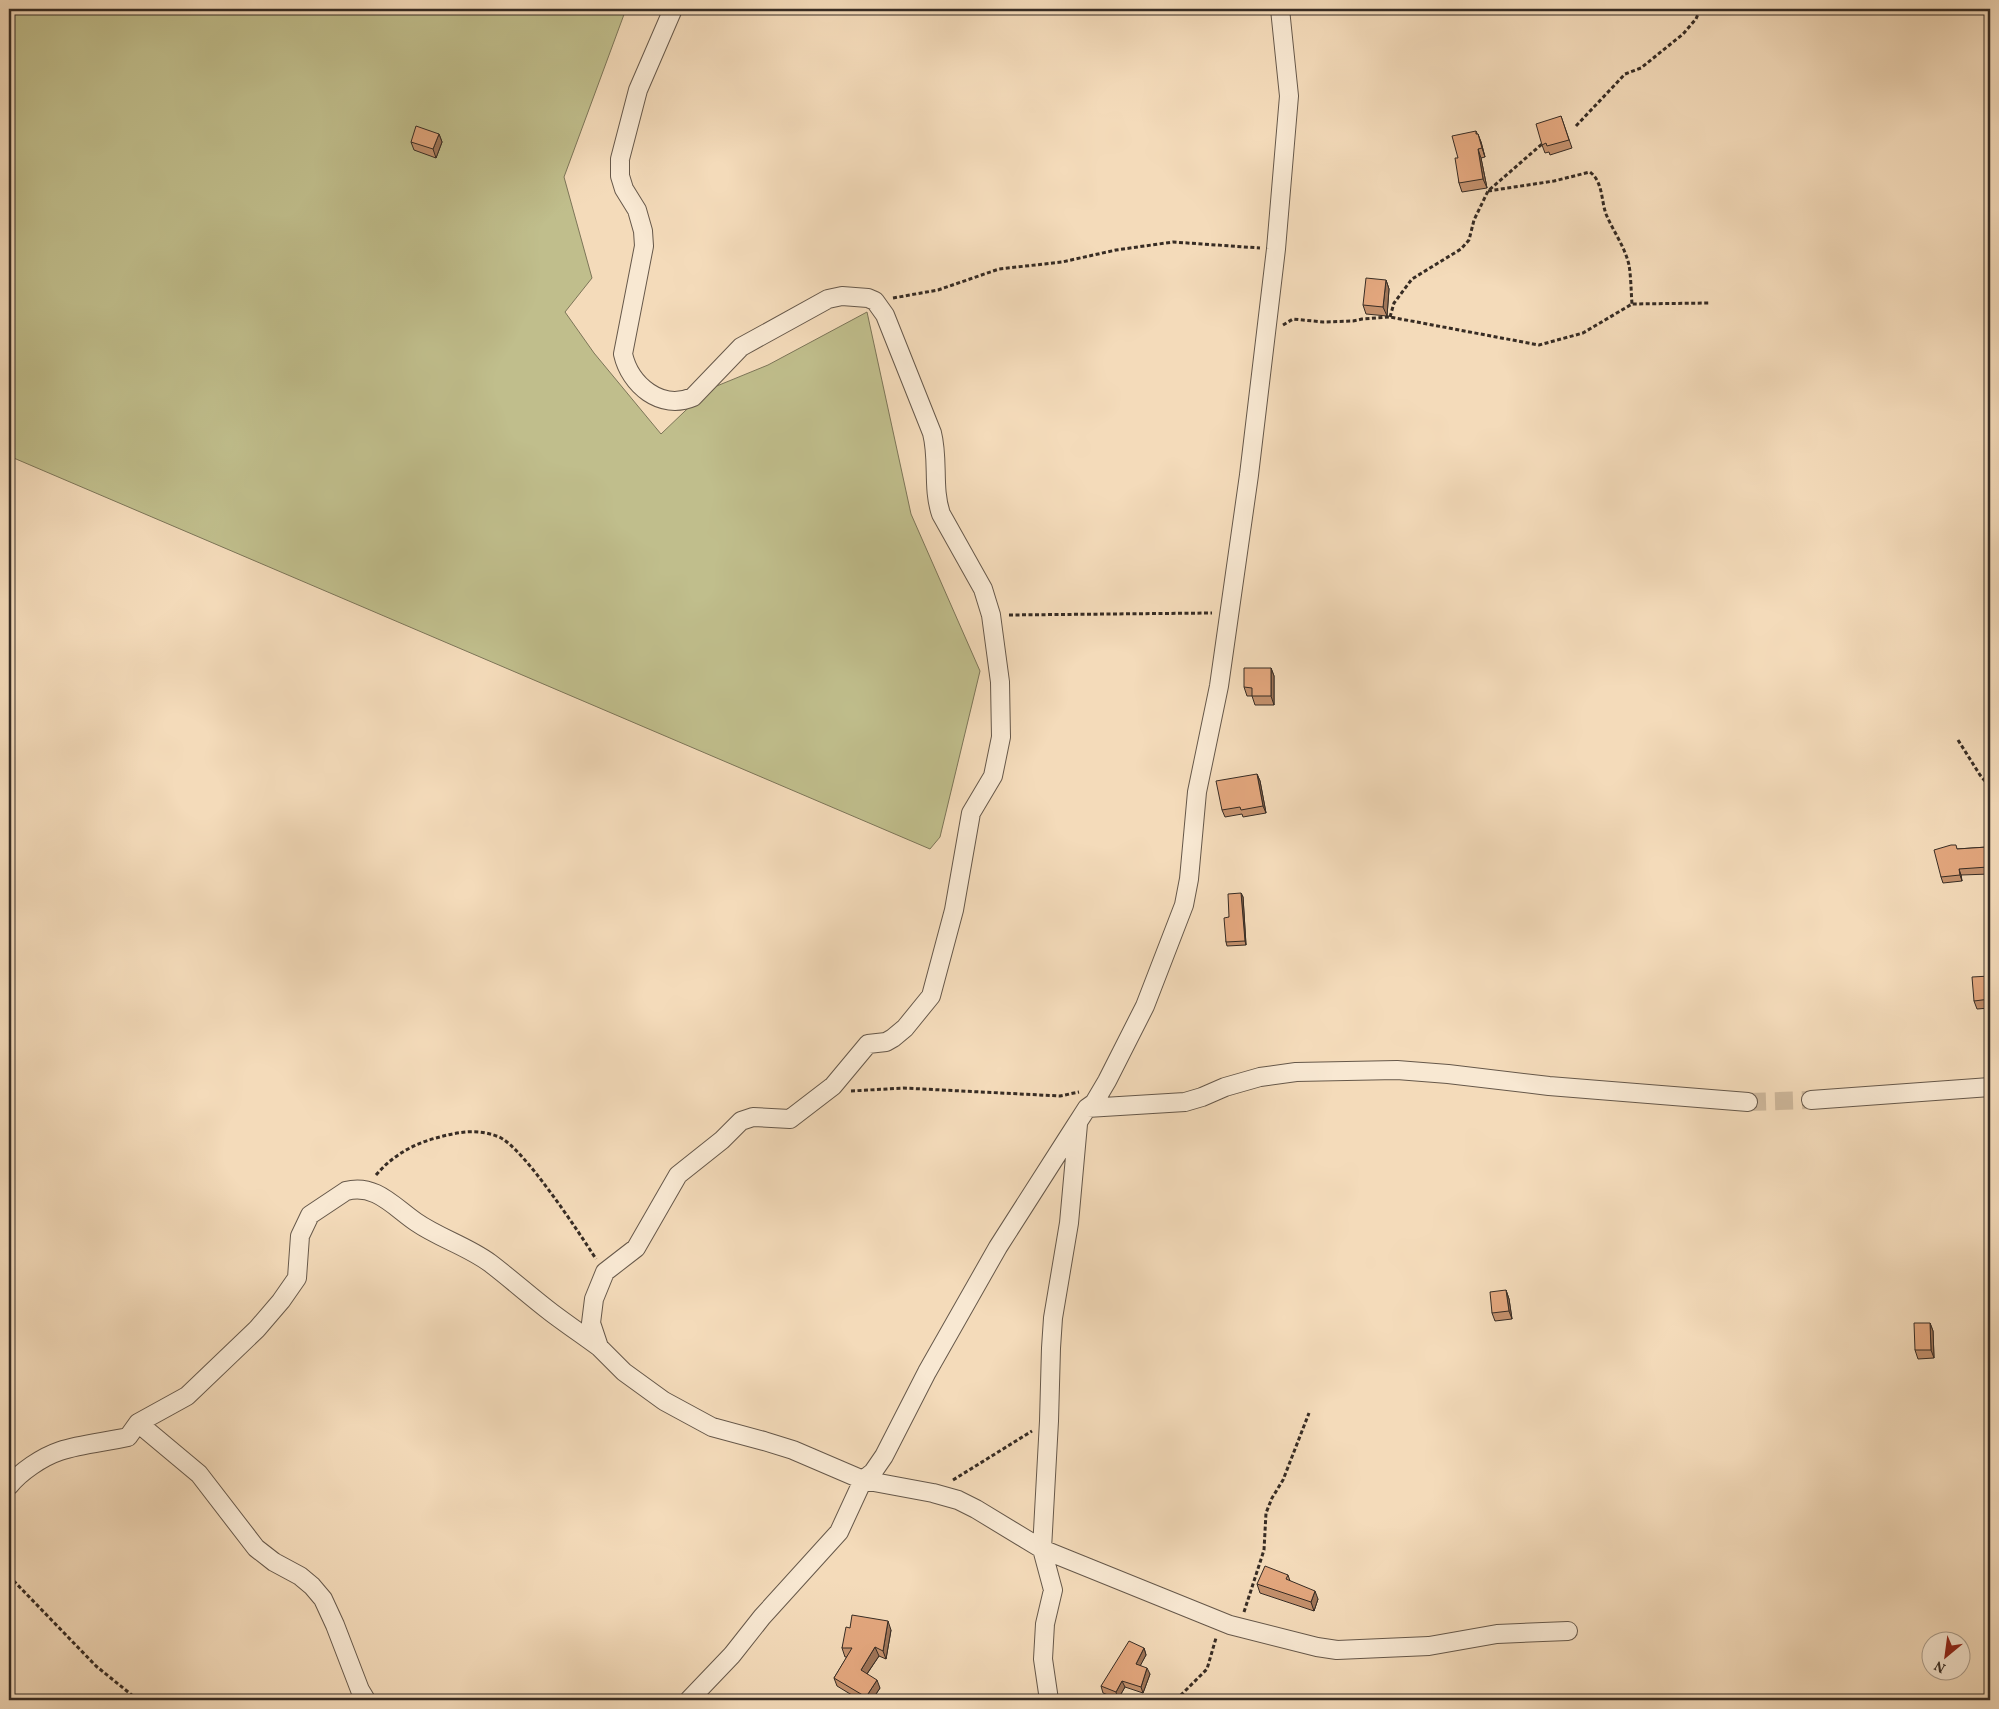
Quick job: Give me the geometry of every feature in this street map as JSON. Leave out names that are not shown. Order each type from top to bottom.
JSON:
[{"type":"street","points":[[599,1347],[591,1323],[594,1299],[605,1272],[636,1248],[678,1174],[722,1140],[741,1121],[753,1117],[790,1118],[833,1086],[868,1044],[886,1042],[905,1028],[931,996],[954,910],[972,813],[992,776],[1002,737],[1000,682],[991,616],[980,583],[941,514],[937,502],[935,451],[932,433],[882,309],[875,301],[858,296],[842,296],[828,299],[741,347],[693,397],[686,400],[668,402],[657,397],[642,387],[626,368],[622,354],[644,246],[643,231],[636,210],[624,189],[620,176],[620,159],[638,90],[672,9]]},
{"type":"street","points":[[689,1700],[839,1532],[863,1480],[873,1472],[884,1456],[927,1372],[998,1247],[1087,1108],[1094,1103],[1107,1081],[1145,1006],[1184,905],[1189,879],[1197,792],[1219,686],[1276,249],[1289,96],[1280,9]]},
{"type":"street","points":[[1087,1108],[1185,1102],[1225,1087],[1260,1077],[1296,1072],[1397,1070],[1558,1087],[1748,1102]]},
{"type":"street","points":[[1811,1100],[1990,1087]]},
{"type":"street","points":[[1049,1700],[1044,1651],[1045,1624],[1053,1590],[1042,1549],[1053,1318],[1069,1223],[1078,1123]]},
{"type":"street","points":[[9,1486],[14,1480],[39,1462],[59,1452],[128,1437],[138,1423],[187,1396],[224,1363],[281,1301],[297,1278],[300,1236],[310,1215],[346,1191],[364,1189],[391,1202],[416,1222],[488,1262],[552,1313],[599,1347],[624,1372],[656,1395],[712,1428],[783,1447],[863,1480],[933,1492],[958,1500],[1042,1549],[1220,1622],[1317,1648],[1336,1650],[1430,1646],[1497,1634],[1568,1631]]},
{"type":"street","points":[[138,1423],[199,1474],[256,1548],[274,1562],[300,1576],[323,1599],[360,1690],[366,1700]]},
{"type":"path","points":[[1576,126],[1625,74],[1642,68],[1683,34],[1696,19],[1700,9]]},
{"type":"path","points":[[1390,317],[1394,303],[1412,279],[1461,250],[1469,240],[1474,220],[1488,191],[1542,144]]},
{"type":"path","points":[[1488,191],[1554,181],[1590,172],[1596,176],[1606,214],[1616,232],[1629,264],[1632,304]]},
{"type":"path","points":[[875,301],[938,290],[999,269],[1062,262],[1116,250],[1172,242],[1276,249]]},
{"type":"path","points":[[1266,333],[1293,320],[1343,322],[1390,317],[1539,345],[1583,334],[1632,304],[1709,303]]},
{"type":"path","points":[[991,616],[1228,613]]},
{"type":"path","points":[[1958,740],[1980,775],[1990,787]]},
{"type":"path","points":[[825,1092],[903,1088],[1060,1096],[1083,1091],[1107,1081]]},
{"type":"path","points":[[364,1189],[384,1165],[416,1144],[457,1132],[478,1131],[501,1138],[518,1152],[577,1230],[605,1272]]},
{"type":"path","points":[[1239,1627],[1264,1550],[1266,1513],[1272,1498],[1283,1480],[1309,1413]]},
{"type":"path","points":[[933,1492],[1049,1421]]},
{"type":"path","points":[[9,1576],[96,1666],[138,1700]]},
{"type":"path","points":[[1176,1700],[1207,1669],[1220,1622]]},
{"type":"shaded area","points":[[9,9],[626,9],[564,177],[592,278],[565,312],[594,353],[661,434],[707,390],[768,365],[867,312],[911,514],[980,671],[940,837],[930,849],[9,456]]},
{"type":"building","points":[[1561,116],[1569,140],[1547,146],[1546,143],[1542,145],[1536,124]]},
{"type":"building","points":[[416,126],[439,134],[433,149],[411,142]]},
{"type":"building","points":[[1476,131],[1482,148],[1478,149],[1483,179],[1459,183],[1455,158],[1458,158],[1452,136]]},
{"type":"building","points":[[1366,278],[1386,280],[1383,307],[1363,305]]},
{"type":"building","points":[[1244,668],[1271,668],[1271,696],[1252,696],[1252,688],[1244,687]]},
{"type":"building","points":[[1257,774],[1263,806],[1241,810],[1240,807],[1222,810],[1216,781]]},
{"type":"building","points":[[1956,845],[1957,849],[1987,847],[1988,867],[1959,869],[1960,875],[1941,877],[1934,850]]},
{"type":"building","points":[[1241,893],[1245,941],[1226,942],[1224,918],[1229,917],[1228,894]]},
{"type":"building","points":[[1990,976],[1990,999],[1974,1001],[1972,977]]},
{"type":"building","points":[[1506,1290],[1509,1311],[1492,1313],[1490,1292]]},
{"type":"building","points":[[1914,1323],[1930,1323],[1931,1350],[1915,1350]]},
{"type":"building","points":[[1265,1566],[1288,1575],[1286,1579],[1315,1591],[1311,1602],[1257,1584]]},
{"type":"building","points":[[852,1615],[888,1621],[883,1651],[875,1647],[861,1670],[877,1680],[866,1697],[834,1678],[852,1648],[842,1648],[846,1627],[850,1628]]},
{"type":"building","points":[[1129,1641],[1144,1648],[1136,1664],[1147,1668],[1141,1687],[1122,1681],[1116,1692],[1101,1686]]},
{"type":"tunnel","points":[[1748,1102],[1811,1100]]}]
